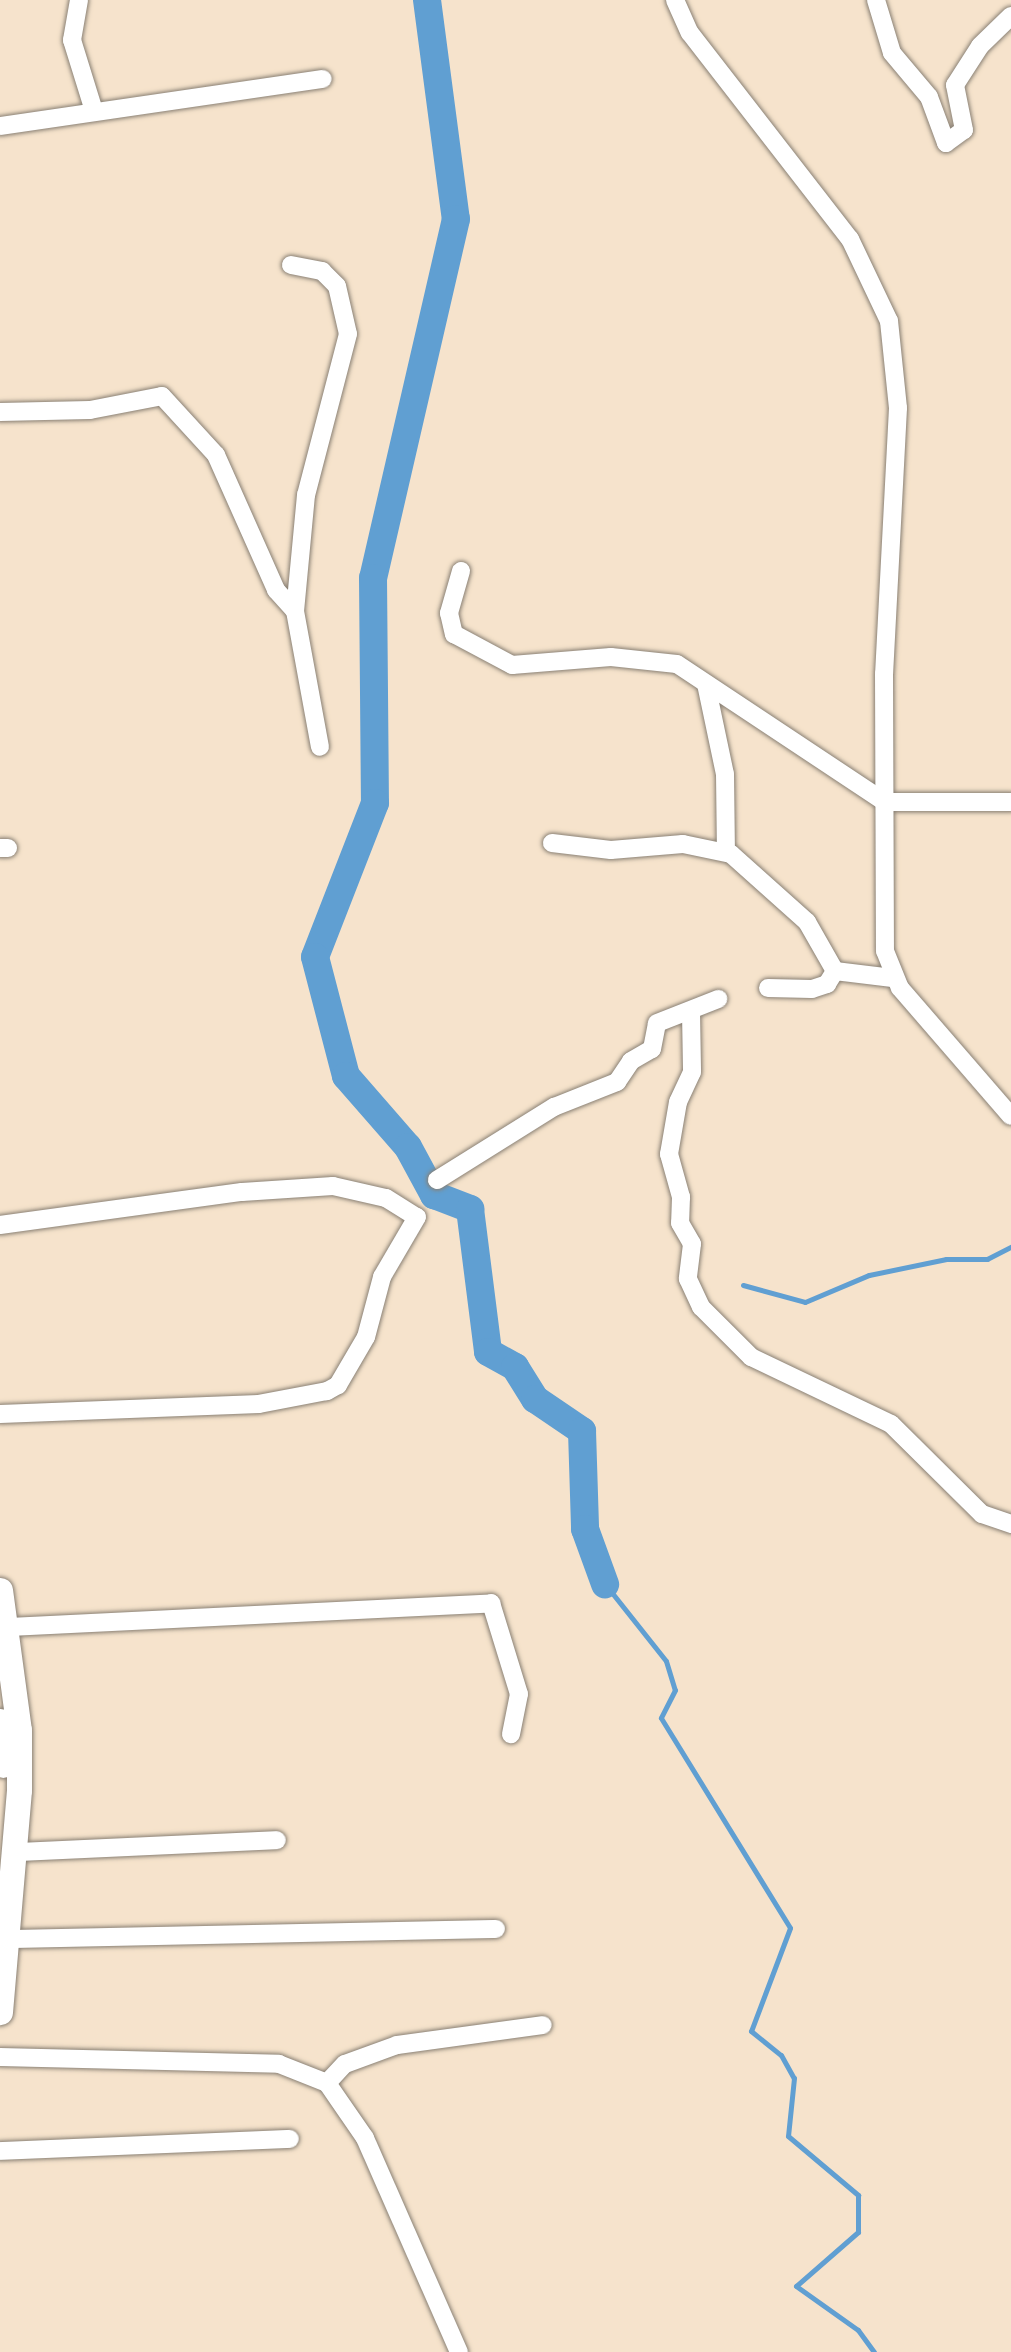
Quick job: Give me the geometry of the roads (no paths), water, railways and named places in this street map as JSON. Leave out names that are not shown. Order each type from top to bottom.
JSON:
[{"type":"highway","points":[[0,1590],[19,1730],[8,1856]]},
{"type":"highway","points":[[0,1720],[10,1939],[0,2012]]},
{"type":"street","points":[[79,0],[72,40],[94,111]]},
{"type":"street","points":[[674,0],[690,33],[850,239],[889,321],[898,408],[885,802],[885,951],[893,978],[1011,1116]]},
{"type":"street","points":[[876,0],[897,63],[929,97],[946,143],[964,130],[955,84],[980,46],[1011,16]]},
{"type":"street","points":[[0,126],[323,79]]},
{"type":"street","points":[[291,266],[322,272],[337,286],[348,334],[306,495],[295,610],[320,748]]},
{"type":"street","points":[[0,412],[90,410],[162,396],[216,455],[276,590],[295,610]]},
{"type":"street","points":[[460,571],[449,624],[476,650],[512,665],[652,657],[706,684],[885,802],[1011,802]]},
{"type":"street","points":[[706,684],[725,774],[726,852]]},
{"type":"street","points":[[552,844],[611,850],[688,845],[726,852],[807,922],[835,971]]},
{"type":"street","points":[[835,971],[893,978]]},
{"type":"street","points":[[768,988],[812,989],[827,984],[835,971]]},
{"type":"street","points":[[438,1180],[554,1108],[618,1082],[631,1061],[652,1050],[657,1023],[718,998]]},
{"type":"street","points":[[691,1012],[692,1072],[678,1102],[669,1154],[680,1224],[692,1244],[688,1279],[701,1307],[751,1357],[843,1407],[891,1424],[982,1514],[1011,1524]]},
{"type":"street","points":[[0,1225],[242,1192],[333,1186],[370,1193],[416,1217],[382,1277],[366,1337],[328,1390],[259,1404],[0,1414]]},
{"type":"street","points":[[8,1627],[491,1603],[519,1694],[511,1734]]},
{"type":"street","points":[[8,1856],[277,1840]]},
{"type":"street","points":[[10,1939],[496,1928]]},
{"type":"street","points":[[328,2083],[345,2064],[397,2045],[543,2025]]},
{"type":"street","points":[[0,2057],[280,2064],[328,2083],[365,2138],[459,2352]]},
{"type":"street","points":[[0,2151],[290,2138]]},
{"type":"waterway","points":[[427,0],[456,219],[373,578],[375,803],[315,957],[346,1076],[408,1147],[434,1195],[470,1209],[488,1352],[515,1367],[535,1399],[582,1431],[585,1529],[605,1584]]},
{"type":"waterway","points":[[743,1285],[805,1302],[869,1275],[946,1259],[987,1259],[1011,1247]]},
{"type":"waterway","points":[[605,1584],[666,1661],[675,1690],[661,1718],[790,1928],[751,2031],[781,2055],[794,2078],[788,2136],[858,2195],[858,2232],[796,2286],[858,2330],[874,2352]]}]
